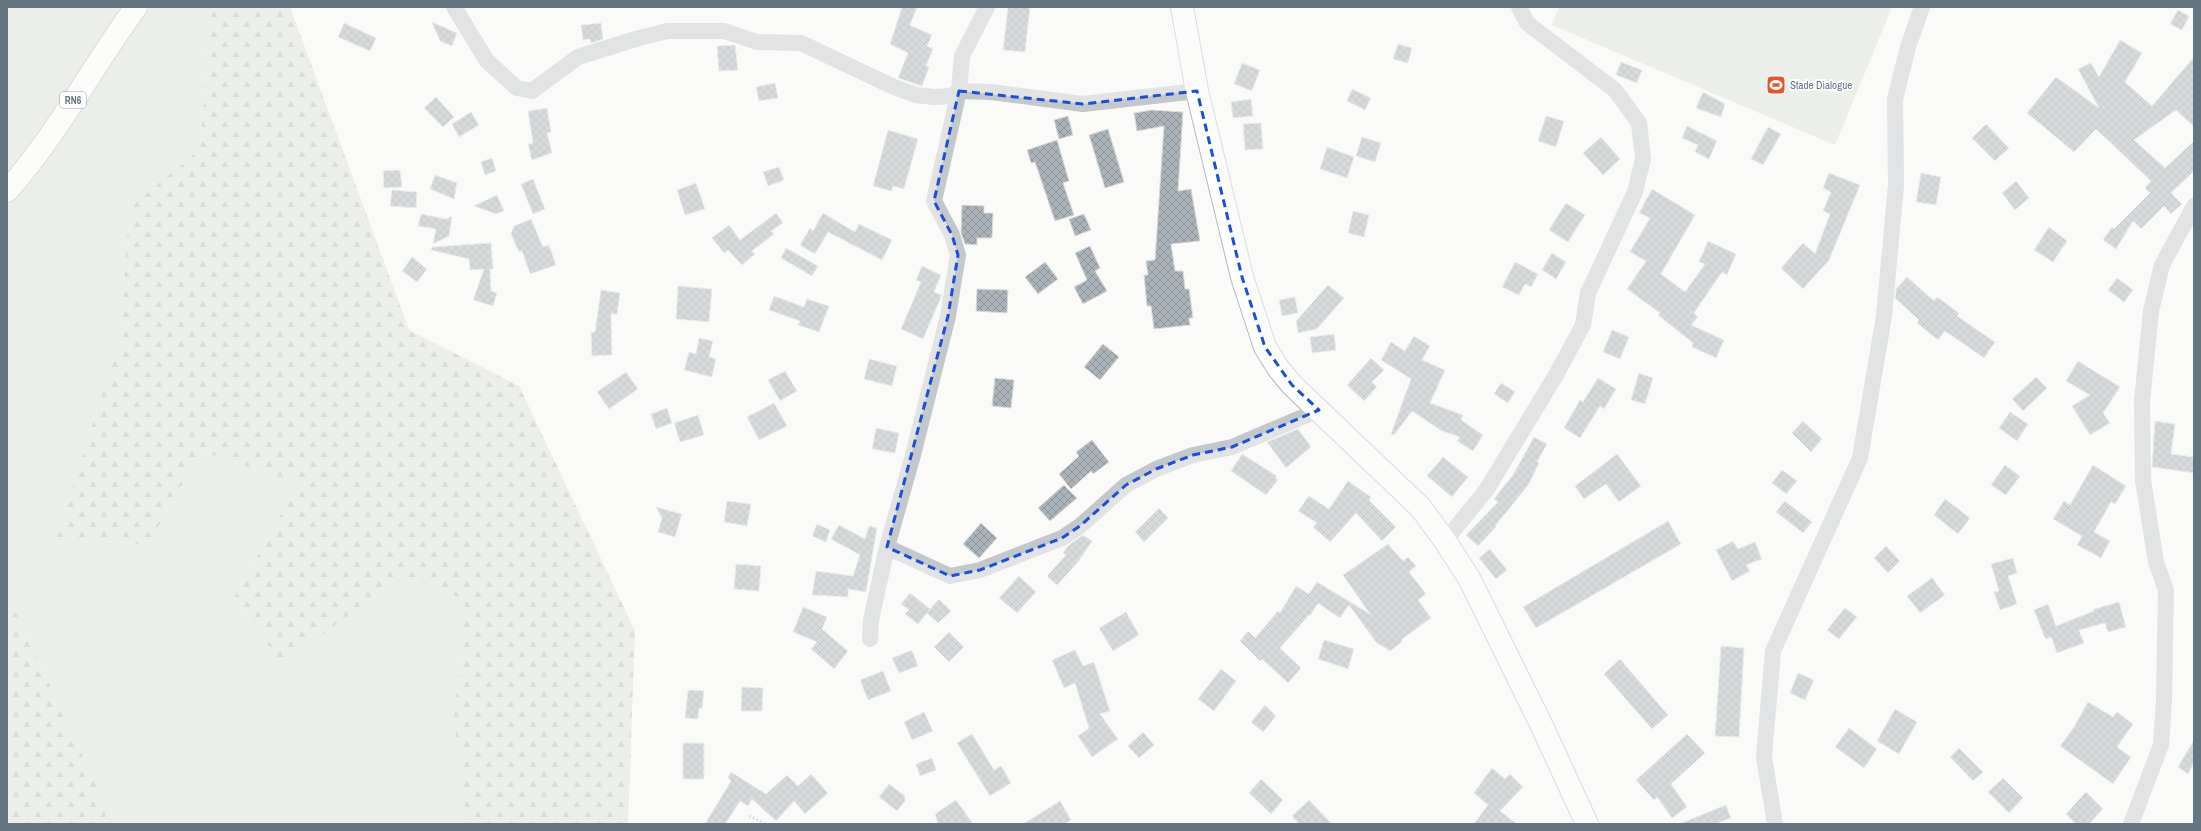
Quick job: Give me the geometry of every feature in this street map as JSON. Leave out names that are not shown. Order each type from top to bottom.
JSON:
[{"type":"main road","name":"RN6","points":[[7,190],[39,151],[103,52],[136,7]]},
{"type":"main road","points":[[1182,7],[1197,91],[1242,278],[1265,347],[1278,368],[1292,386],[1421,508],[1445,541],[1469,578],[1541,724],[1587,824]]},
{"type":"street","points":[[454,7],[486,61],[517,88],[532,91],[578,57],[666,31],[724,31],[757,42],[801,43],[894,87],[916,95],[934,97],[951,96],[959,91],[991,92],[1083,104],[1197,91]]},
{"type":"street","points":[[870,639],[870,620],[887,547],[913,455],[948,316],[958,255],[952,236],[934,201],[959,91],[962,56],[987,7]]},
{"type":"street","points":[[1445,541],[1487,489],[1556,375],[1583,324],[1588,293],[1635,192],[1643,158],[1639,123],[1615,90],[1527,23],[1519,7]]},
{"type":"street","points":[[1775,824],[1764,757],[1772,651],[1860,458],[1884,316],[1896,185],[1895,100],[1908,47],[1922,7]]},
{"type":"street","points":[[2131,824],[2161,745],[2164,700],[2166,590],[2156,562],[2143,480],[2142,401],[2151,311],[2162,265],[2194,206]]},
{"type":"street","points":[[887,547],[950,576],[980,570],[1062,538],[1080,526],[1126,485],[1156,469],[1193,455],[1232,447],[1319,410]]},
{"type":"path","points":[[749,816],[766,824]]},
{"type":"highlighted area","points":[[959,91],[1083,104],[1197,91],[1242,277],[1265,347],[1292,385],[1319,410],[1232,447],[1193,455],[1156,469],[1126,485],[1080,526],[1062,538],[980,570],[950,576],[887,547],[948,316],[958,255],[952,235],[934,201]]},
{"type":"green space","points":[[7,7],[211,7],[200,149],[129,208],[121,335],[56,537],[148,545],[201,451],[298,484],[233,599],[283,665],[402,574],[465,600],[454,720],[467,824],[107,824],[103,799],[7,593]]},
{"type":"green space","points":[[211,7],[290,7],[409,330],[519,386],[635,631],[628,824],[467,824],[454,720],[465,600],[402,574],[283,665],[233,599],[298,484],[201,451],[148,545],[56,537],[121,335],[129,208],[200,149]]},
{"type":"green space","name":"Stade Dialogue","points":[[1559,7],[1892,7],[1835,145],[1552,25]]},
{"type":"green space","points":[[7,593],[103,799],[107,824],[7,824]]},
{"type":"building","points":[[902,7],[917,7],[910,25],[932,35],[927,46],[933,49],[926,66],[929,67],[922,86],[898,78],[908,53],[890,44]]},
{"type":"building","points":[[1008,7],[1030,7],[1025,52],[1003,50]]},
{"type":"building","points":[[2178,10],[2189,16],[2182,30],[2170,24]]},
{"type":"building","points":[[432,22],[457,33],[452,46],[440,41]]},
{"type":"building","points":[[344,23],[376,38],[370,51],[338,37]]},
{"type":"building","points":[[601,23],[603,39],[591,43],[590,39],[583,40],[581,25]]},
{"type":"building","points":[[2120,40],[2142,53],[2125,82],[2152,106],[2194,57],[2194,127],[2176,110],[2134,140],[2165,168],[2194,141],[2194,171],[2171,193],[2182,204],[2171,214],[2164,206],[2141,229],[2133,221],[2116,249],[2103,240],[2112,227],[2114,229],[2150,193],[2145,188],[2151,181],[2096,129],[2074,152],[2027,113],[2056,77],[2099,108],[2078,69],[2091,63],[2099,77]]},
{"type":"building","points":[[1398,44],[1412,48],[1408,63],[1393,59]]},
{"type":"building","points":[[735,45],[738,70],[719,71],[717,46]]},
{"type":"building","points":[[1621,62],[1642,70],[1637,83],[1616,75]]},
{"type":"building","points":[[1242,63],[1260,70],[1252,91],[1234,84]]},
{"type":"building","points":[[775,83],[778,98],[759,101],[756,87]]},
{"type":"building","points":[[1352,89],[1371,98],[1365,110],[1347,101]]},
{"type":"building","points":[[1703,92],[1725,104],[1721,117],[1696,108]]},
{"type":"building","points":[[436,97],[454,117],[443,127],[424,108]]},
{"type":"building","points":[[1251,99],[1253,116],[1233,118],[1231,102]]},
{"type":"building","points":[[547,108],[551,132],[547,133],[552,153],[532,160],[528,144],[533,143],[528,111]]},
{"type":"building","points":[[1152,110],[1183,112],[1178,191],[1191,189],[1200,241],[1171,244],[1175,271],[1183,271],[1185,289],[1189,289],[1193,318],[1189,318],[1190,325],[1154,329],[1151,306],[1147,306],[1144,275],[1148,275],[1146,261],[1155,260],[1164,126],[1137,131],[1134,113]]},
{"type":"building","points":[[471,112],[479,125],[459,137],[452,124]]},
{"type":"building","points":[[1068,116],[1073,135],[1059,139],[1054,120]]},
{"type":"building","points":[[1546,116],[1564,121],[1556,147],[1538,141]]},
{"type":"building","points":[[1261,123],[1263,149],[1245,150],[1243,124]]},
{"type":"building","points":[[1986,124],[2009,148],[1995,161],[1972,138]]},
{"type":"building","points":[[1687,126],[1717,141],[1709,159],[1695,152],[1698,145],[1682,138]]},
{"type":"building","points":[[1768,127],[1781,134],[1763,165],[1751,159]]},
{"type":"building","points":[[1108,129],[1124,182],[1105,188],[1089,135]]},
{"type":"building","points":[[888,130],[918,139],[904,189],[893,186],[891,191],[873,186]]},
{"type":"building","points":[[1362,137],[1381,143],[1375,162],[1356,156]]},
{"type":"building","points":[[1601,137],[1620,159],[1603,175],[1583,153]]},
{"type":"building","points":[[1057,140],[1069,181],[1063,183],[1074,215],[1055,221],[1035,162],[1031,163],[1027,150]]},
{"type":"building","points":[[1327,147],[1354,157],[1347,178],[1320,169]]},
{"type":"building","points":[[492,158],[496,171],[485,175],[481,162]]},
{"type":"building","points":[[779,167],[784,180],[768,186],[763,172]]},
{"type":"building","points":[[400,170],[402,187],[384,188],[383,171]]},
{"type":"building","points":[[1829,173],[1860,185],[1829,260],[1803,289],[1781,268],[1803,243],[1815,254],[1830,214],[1823,211],[1831,192],[1823,188]]},
{"type":"building","points":[[1921,173],[1941,177],[1936,205],[1916,202]]},
{"type":"building","points":[[435,175],[457,183],[454,199],[430,189]]},
{"type":"building","points":[[533,179],[545,209],[533,214],[521,184]]},
{"type":"building","points":[[2016,181],[2029,198],[2015,210],[2002,193]]},
{"type":"building","points":[[696,183],[705,209],[685,215],[677,190]]},
{"type":"building","points":[[1652,189],[1695,215],[1661,274],[1685,292],[1705,264],[1699,262],[1708,241],[1736,254],[1727,275],[1722,272],[1694,313],[1698,317],[1691,325],[1724,340],[1716,358],[1692,347],[1693,343],[1658,315],[1660,313],[1627,289],[1646,261],[1630,252],[1650,218],[1639,213]]},
{"type":"building","points":[[392,190],[417,192],[416,208],[390,206]]},
{"type":"building","points":[[497,195],[504,211],[496,214],[474,206]]},
{"type":"building","points":[[1566,203],[1585,215],[1568,242],[1549,230]]},
{"type":"building","points":[[962,205],[984,206],[984,213],[993,213],[992,238],[977,238],[977,245],[965,244],[961,233]]},
{"type":"building","points":[[1353,211],[1369,215],[1364,237],[1348,233]]},
{"type":"building","points":[[776,213],[783,223],[771,231],[774,234],[752,251],[755,254],[742,265],[728,250],[724,253],[712,238],[729,225],[740,240]]},
{"type":"building","points":[[823,213],[855,232],[859,224],[892,240],[882,260],[828,232],[815,254],[800,245],[810,228],[813,231]]},
{"type":"building","points":[[421,214],[446,219],[452,216],[449,236],[433,244],[436,229],[418,226]]},
{"type":"building","points":[[1084,214],[1091,230],[1075,236],[1069,219]]},
{"type":"building","points":[[531,219],[543,247],[549,245],[556,265],[530,274],[522,251],[519,252],[511,234],[514,226]]},
{"type":"building","points":[[2049,227],[2067,241],[2053,262],[2034,250]]},
{"type":"building","points":[[491,243],[493,269],[490,269],[491,291],[497,293],[493,306],[473,300],[484,269],[470,270],[469,259],[431,250],[432,247]]},
{"type":"building","points":[[1090,246],[1100,268],[1095,271],[1107,291],[1083,304],[1074,287],[1087,280],[1075,253]]},
{"type":"building","points":[[786,248],[818,266],[812,276],[781,258]]},
{"type":"building","points":[[1552,253],[1566,262],[1556,279],[1542,270]]},
{"type":"building","points":[[412,257],[427,269],[417,282],[402,271]]},
{"type":"building","points":[[1045,262],[1058,279],[1038,294],[1025,277]]},
{"type":"building","points":[[1515,262],[1538,274],[1531,287],[1525,284],[1519,295],[1502,287]]},
{"type":"building","points":[[922,266],[941,275],[934,292],[942,295],[923,339],[901,329],[921,282],[916,280]]},
{"type":"building","points":[[1907,277],[1934,301],[1937,297],[1959,313],[1957,316],[1995,342],[1984,358],[1945,331],[1938,340],[1917,323],[1919,320],[1895,298],[1896,289]]},
{"type":"building","points":[[2117,278],[2133,290],[2124,302],[2108,290]]},
{"type":"building","points":[[1328,285],[1344,298],[1317,329],[1298,333],[1296,321]]},
{"type":"building","points":[[678,286],[712,289],[709,322],[676,319]]},
{"type":"building","points":[[977,289],[1008,290],[1007,313],[976,311]]},
{"type":"building","points":[[601,290],[620,293],[617,314],[611,314],[612,355],[592,356],[591,333],[595,332]]},
{"type":"building","points":[[774,296],[804,307],[807,299],[829,306],[819,332],[798,325],[800,321],[769,310]]},
{"type":"building","points":[[1295,297],[1298,313],[1282,316],[1279,300]]},
{"type":"building","points":[[1612,330],[1629,337],[1620,359],[1603,352]]},
{"type":"building","points":[[1334,334],[1336,350],[1312,353],[1310,337]]},
{"type":"building","points":[[1414,336],[1430,346],[1422,360],[1445,370],[1430,403],[1463,415],[1461,420],[1483,435],[1473,451],[1457,441],[1460,437],[1442,431],[1412,411],[1394,435],[1391,434],[1411,379],[1381,360],[1391,342],[1405,351]]},
{"type":"building","points":[[699,338],[713,341],[709,357],[716,359],[712,377],[684,370],[689,352],[696,354]]},
{"type":"building","points":[[1103,344],[1119,357],[1100,380],[1084,367]]},
{"type":"building","points":[[1371,358],[1384,370],[1372,382],[1377,387],[1364,401],[1347,385]]},
{"type":"building","points":[[869,359],[897,366],[892,386],[864,379]]},
{"type":"building","points":[[2078,361],[2120,387],[2103,413],[2110,423],[2090,435],[2072,406],[2090,395],[2066,381]]},
{"type":"building","points":[[785,371],[797,391],[780,401],[768,380]]},
{"type":"building","points":[[626,372],[638,389],[609,409],[597,392]]},
{"type":"building","points":[[1639,373],[1653,378],[1645,404],[1631,400]]},
{"type":"building","points":[[2036,377],[2047,388],[2023,411],[2012,399]]},
{"type":"building","points":[[995,378],[1014,380],[1011,408],[992,406]]},
{"type":"building","points":[[1598,378],[1616,389],[1604,409],[1600,406],[1580,438],[1564,428],[1580,400],[1583,402]]},
{"type":"building","points":[[1501,383],[1515,392],[1508,403],[1494,394]]},
{"type":"building","points":[[774,403],[787,426],[759,440],[747,417]]},
{"type":"building","points":[[667,408],[672,423],[656,429],[651,414]]},
{"type":"building","points":[[2010,412],[2028,424],[2017,441],[1999,428]]},
{"type":"building","points":[[698,415],[704,435],[680,442],[674,423]]},
{"type":"building","points":[[1803,421],[1822,439],[1811,452],[1792,433]]},
{"type":"building","points":[[2155,421],[2175,424],[2171,454],[2194,457],[2194,473],[2152,467]]},
{"type":"building","points":[[876,428],[899,433],[895,453],[872,449]]},
{"type":"building","points":[[1298,429],[1311,447],[1286,468],[1267,442]]},
{"type":"building","points":[[1534,437],[1547,444],[1537,462],[1539,463],[1529,484],[1495,526],[1496,527],[1478,546],[1466,535],[1498,502],[1494,499],[1513,475]]},
{"type":"building","points":[[1092,440],[1109,462],[1093,474],[1091,471],[1071,489],[1059,474],[1079,456],[1076,452]]},
{"type":"building","points":[[1242,454],[1277,476],[1275,477],[1278,480],[1266,495],[1231,471]]},
{"type":"building","points":[[1617,454],[1641,486],[1619,502],[1606,484],[1584,499],[1575,486]]},
{"type":"building","points":[[1443,457],[1468,477],[1452,497],[1427,476]]},
{"type":"building","points":[[2005,465],[2020,476],[2006,495],[1991,485]]},
{"type":"building","points":[[2093,465],[2126,486],[2115,504],[2111,502],[2094,532],[2110,541],[2101,558],[2077,545],[2082,536],[2053,519],[2064,501],[2070,505]]},
{"type":"building","points":[[1782,470],[1797,481],[1786,494],[1772,483]]},
{"type":"building","points":[[1348,481],[1371,497],[1369,500],[1396,527],[1382,541],[1356,513],[1330,542],[1313,527],[1317,523],[1298,511],[1309,496],[1329,509]]},
{"type":"building","points":[[1064,485],[1077,498],[1050,521],[1038,508]]},
{"type":"building","points":[[1945,499],[1970,518],[1958,534],[1934,515]]},
{"type":"building","points":[[727,501],[751,504],[747,526],[724,522]]},
{"type":"building","points":[[1785,501],[1812,522],[1803,533],[1776,512]]},
{"type":"building","points":[[656,507],[682,514],[675,537],[658,532],[662,518]]},
{"type":"building","points":[[1159,508],[1168,518],[1144,542],[1135,532]]},
{"type":"building","points":[[1668,521],[1681,544],[1536,628],[1523,607]]},
{"type":"building","points":[[981,523],[997,538],[979,558],[963,544]]},
{"type":"building","points":[[817,524],[830,530],[826,542],[812,536]]},
{"type":"building","points":[[839,525],[865,539],[869,526],[877,528],[866,592],[848,589],[848,597],[812,595],[816,571],[853,576],[860,555],[831,539]]},
{"type":"building","points":[[1083,535],[1092,541],[1078,562],[1057,585],[1047,576],[1066,555],[1063,553],[1068,546]]},
{"type":"building","points":[[1733,541],[1738,549],[1755,542],[1762,559],[1746,565],[1750,571],[1732,581],[1716,550]]},
{"type":"building","points":[[1388,544],[1403,561],[1408,557],[1416,566],[1409,572],[1426,594],[1418,600],[1431,618],[1401,640],[1402,642],[1390,651],[1376,642],[1349,605],[1340,618],[1318,603],[1310,616],[1309,615],[1280,648],[1301,668],[1288,683],[1262,659],[1260,661],[1240,641],[1248,631],[1255,638],[1278,611],[1280,613],[1296,586],[1309,594],[1317,582],[1370,614],[1343,575]]},
{"type":"building","points":[[1886,546],[1900,561],[1888,573],[1874,558]]},
{"type":"building","points":[[1490,549],[1507,570],[1496,579],[1479,558]]},
{"type":"building","points":[[2013,558],[2017,573],[2008,576],[2017,604],[2000,610],[1994,592],[1999,591],[1991,564]]},
{"type":"building","points":[[736,564],[761,566],[759,591],[734,589]]},
{"type":"building","points":[[1019,576],[1036,592],[1017,613],[999,598]]},
{"type":"building","points":[[1932,578],[1945,595],[1920,613],[1907,596]]},
{"type":"building","points":[[910,593],[930,609],[939,599],[951,611],[938,623],[927,613],[918,624],[905,614],[909,610],[901,604]]},
{"type":"building","points":[[2119,602],[2126,627],[2108,632],[2105,623],[2079,630],[2084,643],[2057,653],[2051,637],[2046,639],[2044,636],[2034,610],[2048,604],[2056,626],[2094,611],[2094,609]]},
{"type":"building","points":[[803,607],[827,617],[822,629],[848,651],[834,669],[811,649],[817,642],[793,632]]},
{"type":"building","points":[[1845,608],[1857,617],[1839,639],[1827,630]]},
{"type":"building","points":[[1126,612],[1139,635],[1113,651],[1099,628]]},
{"type":"building","points":[[949,632],[964,647],[949,662],[934,647]]},
{"type":"building","points":[[1324,640],[1354,649],[1348,669],[1318,659]]},
{"type":"building","points":[[1721,646],[1744,648],[1739,737],[1715,736]]},
{"type":"building","points":[[912,650],[918,666],[899,673],[892,658]]},
{"type":"building","points":[[1075,650],[1083,666],[1094,662],[1110,711],[1100,714],[1118,739],[1092,757],[1078,736],[1089,728],[1075,683],[1064,688],[1052,660]]},
{"type":"building","points":[[1620,659],[1668,715],[1652,729],[1604,674]]},
{"type":"building","points":[[1221,669],[1236,681],[1214,711],[1198,699]]},
{"type":"building","points":[[883,671],[891,691],[868,700],[860,680]]},
{"type":"building","points":[[1798,673],[1814,680],[1805,700],[1790,693]]},
{"type":"building","points":[[742,687],[763,688],[762,711],[741,711]]},
{"type":"building","points":[[688,690],[704,691],[702,708],[699,708],[698,719],[685,718]]},
{"type":"building","points":[[2088,702],[2113,717],[2117,712],[2133,724],[2117,747],[2131,757],[2113,784],[2060,746],[2074,727]]},
{"type":"building","points":[[1265,705],[1276,716],[1263,732],[1251,722]]},
{"type":"building","points":[[1895,709],[1917,722],[1899,754],[1877,741]]},
{"type":"building","points":[[924,712],[933,731],[912,740],[904,722]]},
{"type":"building","points":[[1849,728],[1877,749],[1864,768],[1835,747]]},
{"type":"building","points":[[1143,732],[1154,745],[1139,758],[1128,746]]},
{"type":"building","points":[[972,734],[994,770],[1001,766],[1011,783],[990,796],[957,743]]},
{"type":"building","points":[[1687,734],[1705,753],[1671,784],[1687,807],[1672,818],[1657,797],[1654,800],[1636,780]]},
{"type":"building","points":[[2194,740],[2194,763],[2188,774],[2178,767]]},
{"type":"building","points":[[683,743],[704,743],[704,779],[683,779]]},
{"type":"building","points":[[1959,748],[1983,772],[1973,781],[1950,757]]},
{"type":"building","points":[[932,758],[936,770],[920,776],[916,764]]},
{"type":"building","points":[[1492,768],[1505,779],[1510,774],[1523,787],[1500,811],[1517,824],[1474,824],[1488,805],[1474,793]]},
{"type":"building","points":[[731,772],[766,794],[787,775],[798,786],[811,774],[828,793],[805,814],[794,801],[776,821],[752,799],[748,806],[740,801],[725,824],[705,824],[731,781],[728,777]]},
{"type":"building","points":[[2003,778],[2023,798],[2009,813],[1988,792]]},
{"type":"building","points":[[1261,779],[1283,800],[1271,814],[1249,793]]},
{"type":"building","points":[[889,784],[905,796],[905,801],[897,811],[879,797]]},
{"type":"building","points":[[2086,792],[2103,809],[2089,824],[2076,824],[2066,814]]},
{"type":"building","points":[[956,800],[973,824],[938,824],[935,814]]},
{"type":"building","points":[[1309,800],[1332,824],[1299,824],[1292,816]]},
{"type":"building","points":[[1060,801],[1071,820],[1064,824],[1023,824]]},
{"type":"building","points":[[1726,805],[1731,818],[1715,824],[1679,824]]},
{"type":"place","name":"Stade Dialogue","points":[[1776,85]]}]
